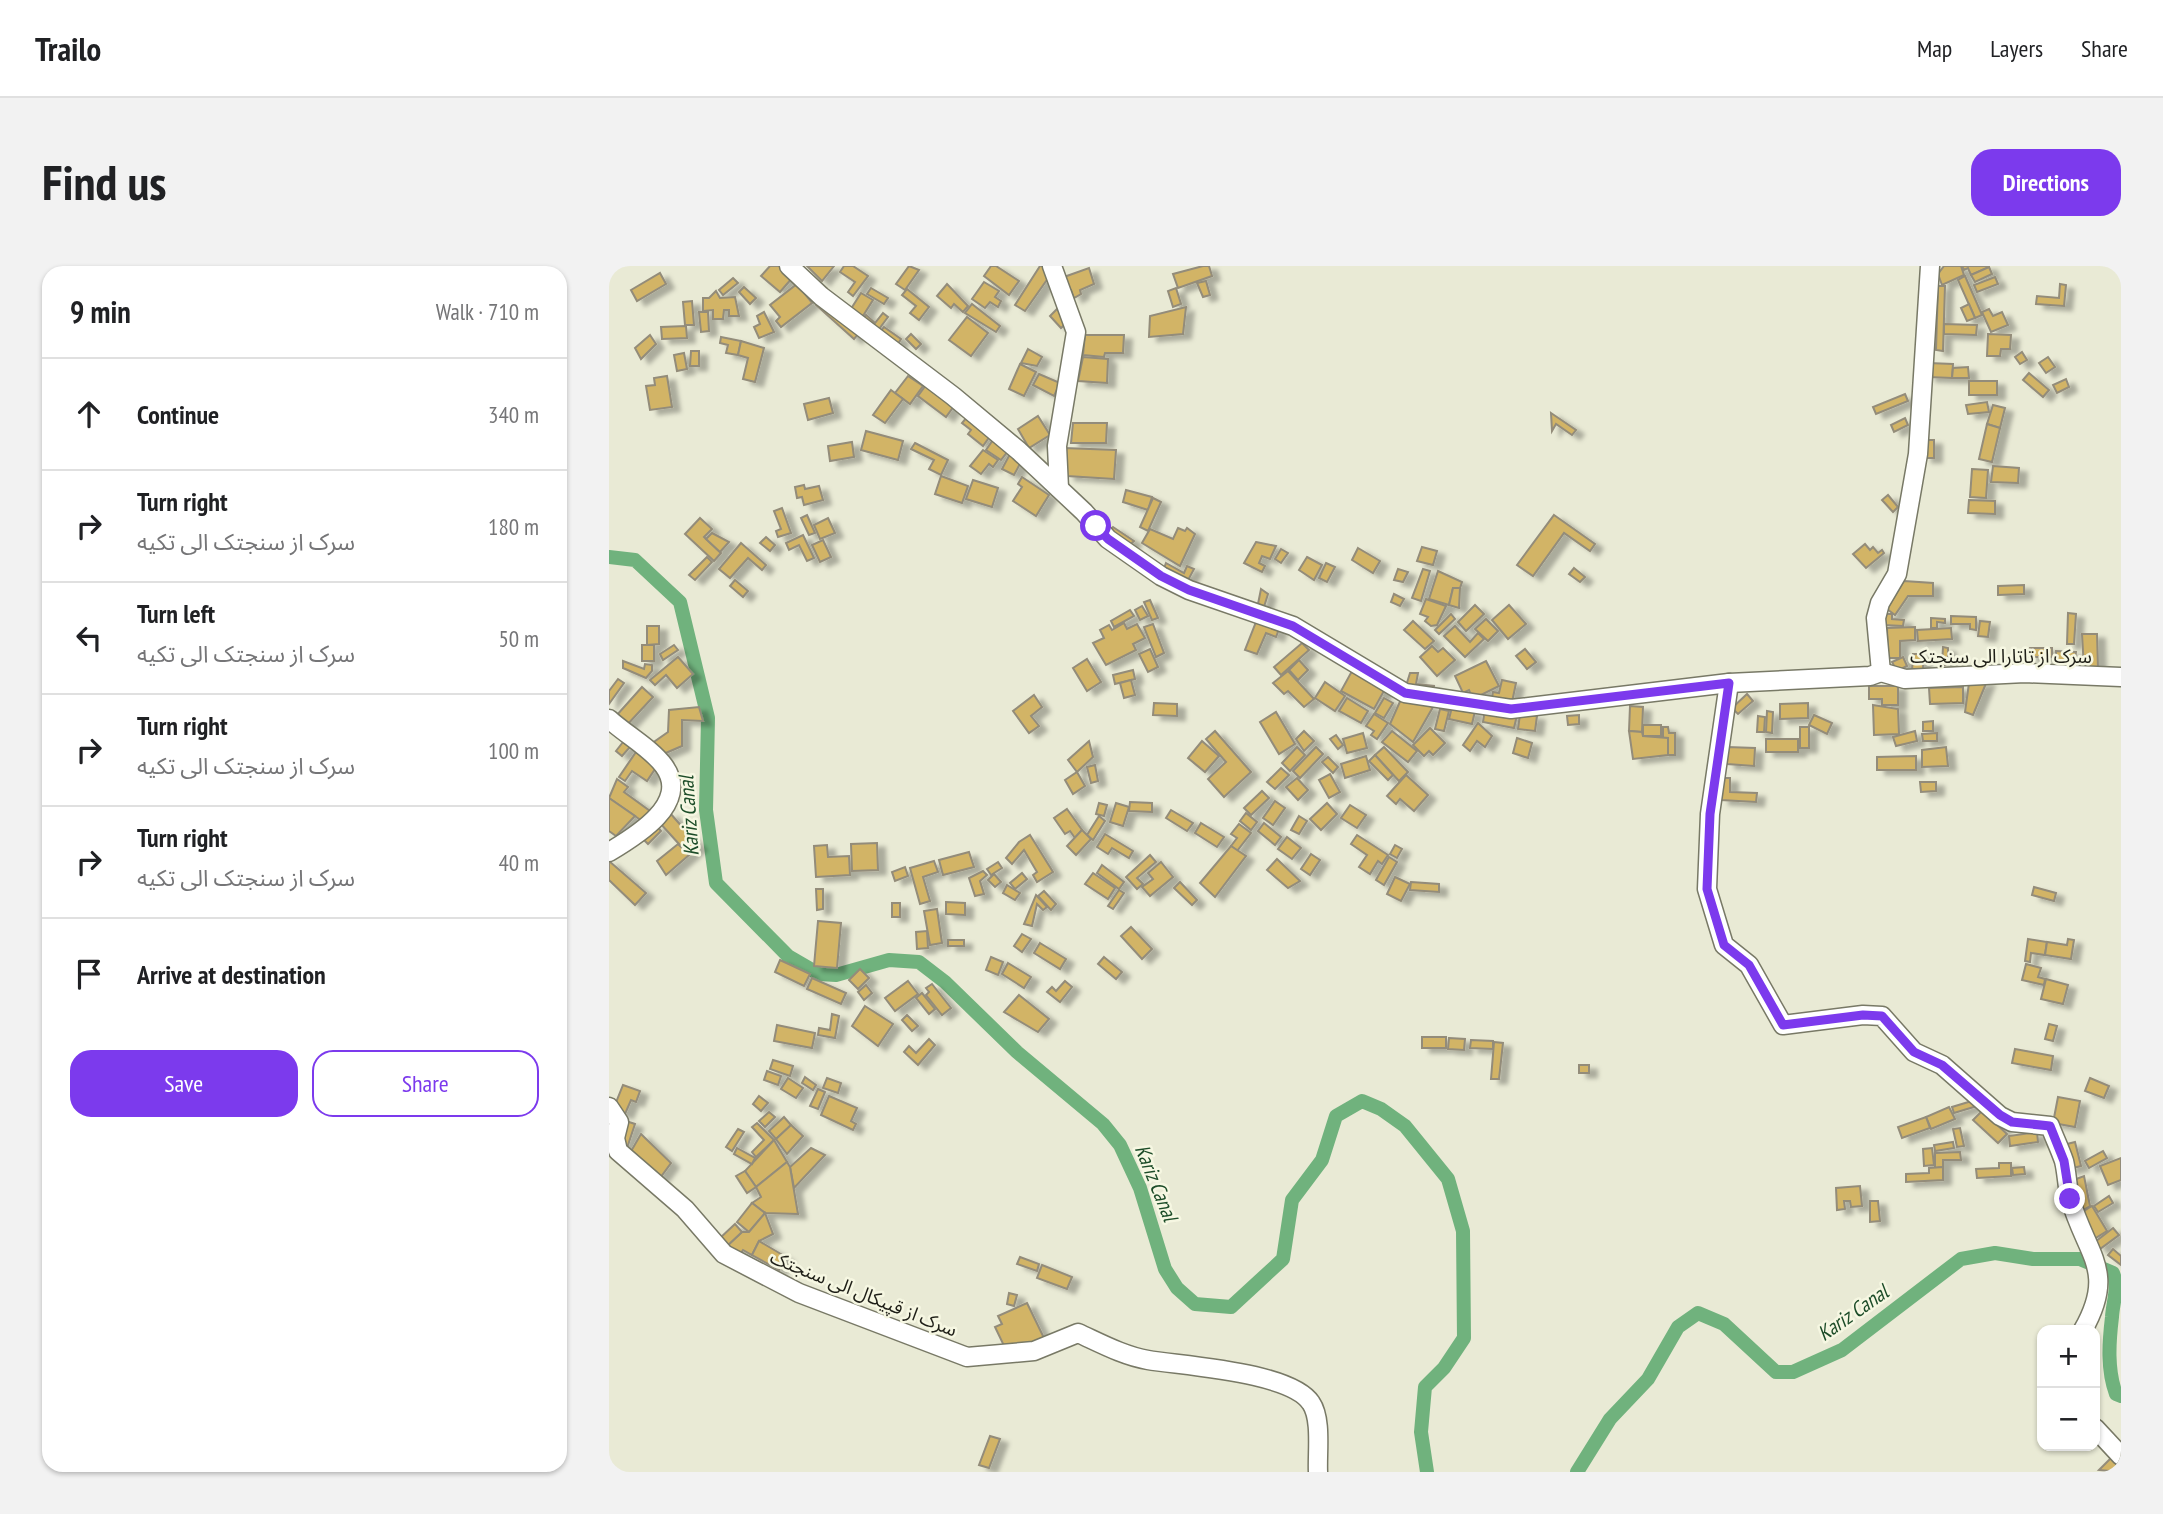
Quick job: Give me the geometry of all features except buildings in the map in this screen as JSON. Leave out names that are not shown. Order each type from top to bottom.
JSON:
[{"type":"street","name":"سرک از تاتارا الی سنجتک","points":[[789,266],[821,296],[953,396],[1059,488],[1108,539],[1161,576],[1189,590],[1293,626],[1405,693],[1511,709],[1729,683],[1846,677],[1881,672],[1905,679],[2025,673],[2121,677]]},
{"type":"street","points":[[1052,266],[1076,332],[1057,446],[1059,488]]},
{"type":"street","points":[[1881,672],[1877,618],[1880,603],[1897,574],[1917,454],[1930,266]]},
{"type":"street","points":[[1729,683],[1710,814],[1707,889],[1724,945],[1749,965],[1783,1025],[1863,1015],[1882,1016],[1914,1052],[1942,1065],[2000,1115],[2012,1122],[2050,1126],[2064,1161],[2070,1199],[2096,1261],[2100,1286],[2096,1307],[2086,1325]]},
{"type":"street","points":[[609,719],[663,765],[670,780],[671,792],[666,807],[629,841],[609,852]]},
{"type":"street","name":"سرک از قپیکال الی سنجتک","points":[[609,1107],[619,1122],[615,1138],[618,1151],[685,1209],[724,1254],[749,1269],[799,1293],[967,1357],[1034,1351],[1078,1333],[1146,1360],[1210,1367],[1277,1382],[1301,1392],[1313,1405],[1318,1472]]},
{"type":"street","points":[[2100,1433],[2121,1456]]},
{"type":"waterway","name":"Kariz Canal","points":[[609,557],[635,560],[680,602],[708,718],[706,810],[716,883],[788,956],[819,974],[836,975],[889,960],[919,962],[945,982],[1017,1052],[1103,1124],[1120,1145],[1140,1188],[1165,1269],[1177,1288],[1195,1304],[1231,1307],[1283,1259],[1292,1200],[1322,1160],[1336,1116],[1362,1101],[1381,1109],[1405,1126],[1448,1179],[1463,1231],[1464,1338],[1444,1368],[1425,1387],[1421,1432],[1427,1472]]},
{"type":"waterway","name":"Kariz Canal","points":[[1577,1472],[1610,1419],[1648,1379],[1678,1327],[1698,1313],[1724,1324],[1776,1372],[1793,1372],[1842,1350],[1961,1259],[1995,1253],[2033,1259],[2080,1259],[2113,1273],[2116,1289],[2110,1336],[2110,1366],[2116,1394],[2121,1396]]},
{"type":"route","points":[[1096,526],[1108,539],[1161,576],[1189,590],[1293,626],[1325,648],[1405,693],[1511,709],[1729,683],[1710,814],[1707,889],[1724,945],[1749,965],[1777,1019],[1783,1025],[1863,1015],[1882,1016],[1914,1052],[1942,1065],[2000,1115],[2012,1122],[2050,1126],[2064,1161],[2070,1199]]}]
